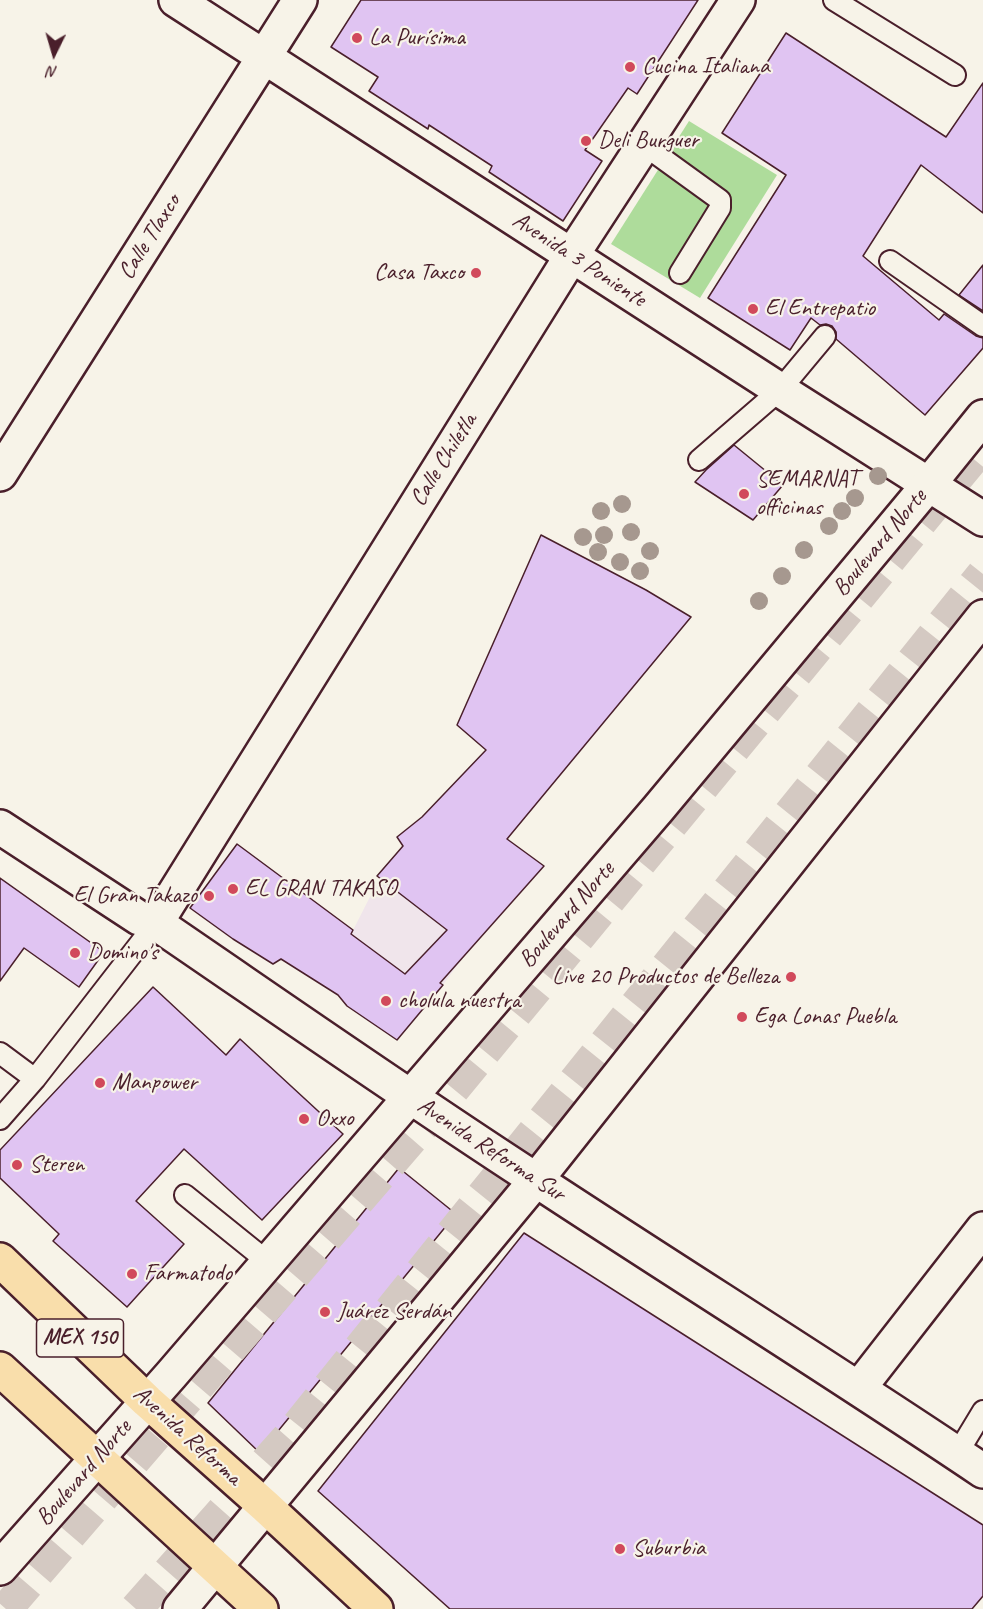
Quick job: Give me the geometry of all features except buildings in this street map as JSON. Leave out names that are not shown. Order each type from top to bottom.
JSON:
[{"type":"main road","name":"Avenida Reforma","points":[[0,1260],[147,1401],[376,1609]]},
{"type":"main road","name":"MEX 150","points":[[4,1381],[97,1458],[261,1609]]},
{"type":"street","name":"Avenida 3 Poniente","points":[[176,0],[983,519]]},
{"type":"street","name":"Calle Tlaxco","points":[[0,474],[300,0]]},
{"type":"street","name":"Calle Chiletla","points":[[156,923],[572,255],[738,0]]},
{"type":"street","name":"Boulevard Norte","points":[[0,1568],[268,1262],[658,809],[983,417]]},
{"type":"street","points":[[180,1609],[536,1180],[983,617]]},
{"type":"street","name":"Avenida Reforma Sur","points":[[0,827],[139,918],[156,923],[536,1180],[970,1462]]},
{"type":"street","points":[[859,1388],[983,1229]]},
{"type":"lane","points":[[834,0],[955,75]]},
{"type":"lane","points":[[644,145],[720,200],[720,208],[680,273]]},
{"type":"lane","points":[[890,261],[983,326]]},
{"type":"lane","points":[[699,460],[780,390],[825,336]]},
{"type":"lane","points":[[0,1119],[35,1079],[156,923]]},
{"type":"lane","points":[[0,1053],[35,1079]]},
{"type":"lane","points":[[185,1195],[268,1262]]},
{"type":"lane","points":[[970,1462],[983,1411]]},
{"type":"shaded area","name":"cholula nuestra","points":[[380,877],[469,949],[443,985],[412,967],[405,974],[340,956]]},
{"type":"green space","points":[[689,121],[777,175],[700,298],[611,244]]},
{"type":"tunnel","points":[[6,1609],[437,1109],[983,446]]},
{"type":"tunnel","points":[[136,1609],[291,1434],[983,574]]},
{"type":"place","name":"La Purísima","points":[[357,38]]},
{"type":"place","name":"Cucina Italiana","points":[[630,67]]},
{"type":"place","name":"Deli Burguer","points":[[586,141]]},
{"type":"place","name":"Casa Taxco","points":[[476,273]]},
{"type":"place","name":"El Entrepatio","points":[[753,309]]},
{"type":"place","name":"SEMARNAT officinas","points":[[744,494]]},
{"type":"place","name":"EL GRAN TAKASO","points":[[233,889]]},
{"type":"place","name":"El Gran Takazo","points":[[209,896]]},
{"type":"place","name":"Domino's","points":[[75,953]]},
{"type":"place","name":"Live 20 Productos de Belleza","points":[[791,977]]},
{"type":"place","name":"cholula nuestra","points":[[386,1001]]},
{"type":"place","name":"Ega Lonas Puebla","points":[[742,1017]]},
{"type":"place","name":"Manpower","points":[[100,1083]]},
{"type":"place","name":"Oxxo","points":[[304,1119]]},
{"type":"place","name":"Steren","points":[[17,1165]]},
{"type":"place","name":"Farmatodo","points":[[132,1274]]},
{"type":"place","name":"Juárez Serdán","points":[[325,1312]]},
{"type":"place","name":"Suburbia","points":[[620,1549]]}]
